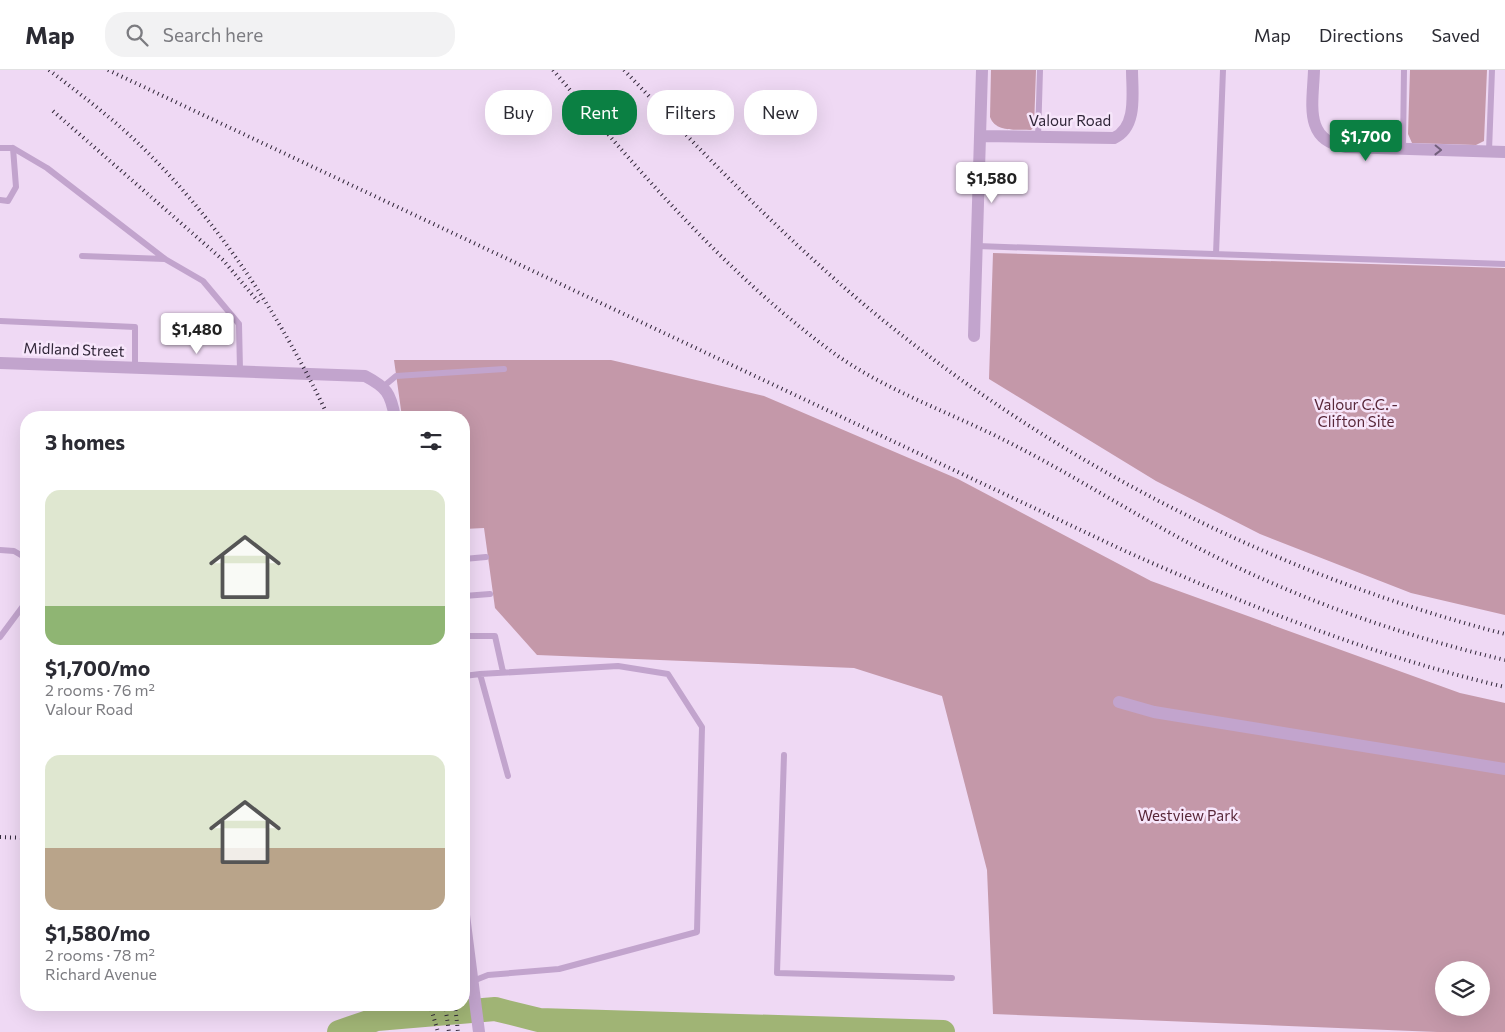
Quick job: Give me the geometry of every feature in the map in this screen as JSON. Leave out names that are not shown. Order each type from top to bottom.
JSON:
[{"type":"street","points":[[974,336],[982,70]]},
{"type":"street","name":"Valour Road","points":[[980,136],[1108,139],[1118,136],[1126,129],[1130,119],[1132,70]]},
{"type":"street","points":[[1314,70],[1313,121],[1324,140],[1332,145],[1505,152]]},
{"type":"street","name":"Midland Street","points":[[0,363],[240,370],[365,376],[384,386]]},
{"type":"street","points":[[384,386],[394,411]]},
{"type":"street","points":[[1119,702],[1154,712],[1505,769]]},
{"type":"street","points":[[470,959],[479,1032]]},
{"type":"lane","points":[[1038,138],[1040,70]]},
{"type":"lane","points":[[1216,254],[1223,70]]},
{"type":"lane","points":[[1403,149],[1404,70]]},
{"type":"lane","points":[[1489,151],[1492,70]]},
{"type":"lane","points":[[0,148],[13,148],[48,168],[165,259],[203,281],[239,324],[240,370]]},
{"type":"lane","points":[[0,200],[8,201],[16,187],[13,148]]},
{"type":"lane","points":[[977,246],[1505,264]]},
{"type":"lane","points":[[82,256],[165,259]]},
{"type":"lane","points":[[0,322],[136,327],[135,367]]},
{"type":"lane","points":[[384,386],[396,376],[504,369]]},
{"type":"lane","points":[[0,550],[14,551],[20,554]]},
{"type":"lane","points":[[470,558],[486,557]]},
{"type":"lane","points":[[470,596],[490,594]]},
{"type":"lane","points":[[0,637],[20,610]]},
{"type":"lane","points":[[470,636],[495,636],[503,672]]},
{"type":"lane","points":[[470,675],[618,666],[668,674],[702,727],[697,932],[559,969],[488,975],[473,981]]},
{"type":"lane","points":[[480,674],[508,776]]},
{"type":"lane","points":[[784,755],[777,972],[952,978]]},
{"type":"green space","points":[[991,70],[1036,70],[1034,127],[1031,130],[1002,128],[993,122],[990,117]]},
{"type":"green space","points":[[1410,70],[1487,70],[1484,141],[1476,145],[1412,143],[1408,134]]},
{"type":"green space","name":"Valour C.C. - Clifton Site","points":[[993,253],[1505,268],[1505,615],[1411,593],[1260,534],[1156,481],[989,379]]},
{"type":"green space","name":"Westview Park","points":[[394,360],[611,360],[764,396],[958,479],[1151,581],[1460,693],[1505,703],[1505,1032],[1437,1032],[993,1014],[987,870],[942,696],[854,668],[537,655],[495,608],[484,528],[470,529],[470,411],[401,411]]},
{"type":"waterway","points":[[339,1032],[377,1019],[495,1009],[539,1020],[943,1032]]},
{"type":"railway","points":[[49,70],[96,106],[140,145],[197,206],[247,273],[269,308],[326,411]]},
{"type":"railway","points":[[108,70],[1125,551],[1264,610],[1359,645],[1456,675],[1505,687]]},
{"type":"railway","points":[[553,70],[618,146],[721,256],[795,323],[856,368],[900,392],[1014,445],[1180,538],[1240,569],[1351,614],[1427,639],[1505,660]]},
{"type":"railway","points":[[624,70],[745,195],[840,284],[943,367],[1017,418],[1093,465],[1171,508],[1252,546],[1335,580],[1419,609],[1505,634]]},
{"type":"railway","points":[[53,111],[223,260],[261,305]]},
{"type":"railway","points":[[0,837],[20,838]]},
{"type":"railway","points":[[432,1011],[438,1032]]},
{"type":"railway","points":[[446,1011],[449,1032]]},
{"type":"railway","points":[[456,1011],[458,1032]]}]
